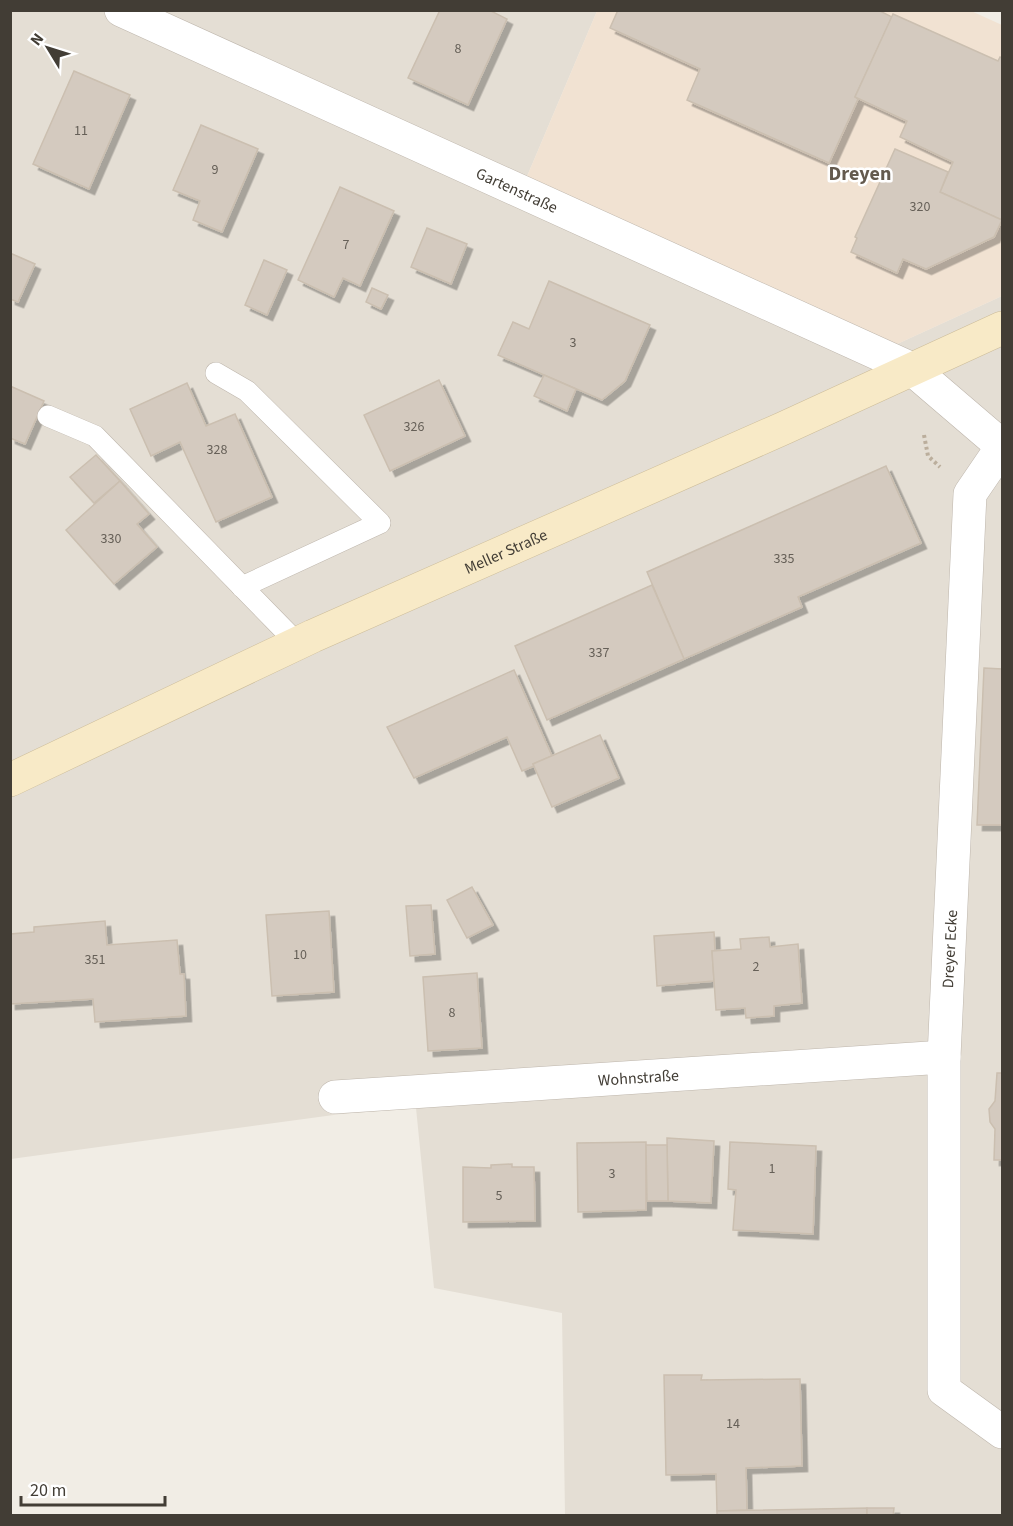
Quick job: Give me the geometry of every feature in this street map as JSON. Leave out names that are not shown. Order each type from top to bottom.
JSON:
[{"type":"main road","name":"Meller Straße","points":[[10,780],[298,644],[1002,328]]},
{"type":"street","name":"Gartenstraße","points":[[121,10],[912,369],[1002,446]]},
{"type":"street","name":"Dreyer Ecke","points":[[1002,446],[970,494],[944,1057],[944,1390],[1002,1432]]},
{"type":"street","name":"Wohnstraße","points":[[335,1097],[944,1057]]},
{"type":"lane","points":[[216,373],[248,391],[380,523],[242,587]]},
{"type":"lane","points":[[48,416],[95,436],[298,644]]},
{"type":"shaded area","points":[[969,10],[1002,25],[1002,296],[860,361],[517,200],[597,11]]},
{"type":"shaded area","points":[[10,11],[597,11],[517,200],[860,361],[1002,296],[1002,1515],[565,1515],[562,1313],[434,1288],[416,1108],[341,1114],[11,1159]]},
{"type":"building","points":[[440,10],[489,10],[507,19],[468,105],[408,78]]},
{"type":"building","points":[[618,10],[878,10],[892,17],[855,97],[858,99],[829,163],[687,100],[700,69],[610,28]]},
{"type":"building","points":[[893,14],[998,61],[1000,57],[1002,58],[1002,220],[940,192],[953,162],[900,137],[907,121],[855,97]]},
{"type":"building","points":[[74,71],[130,95],[89,189],[33,164]]},
{"type":"building","points":[[201,125],[258,149],[222,232],[193,220],[200,201],[173,190]]},
{"type":"building","points":[[895,149],[948,172],[940,192],[1002,220],[994,237],[926,269],[903,259],[897,273],[851,252],[857,238],[855,237]]},
{"type":"building","points":[[340,187],[394,211],[360,286],[343,278],[334,297],[298,280]]},
{"type":"building","points":[[427,228],[467,244],[451,284],[411,267]]},
{"type":"building","points":[[10,253],[35,264],[18,302],[10,299]]},
{"type":"building","points":[[264,260],[287,270],[267,315],[245,305]]},
{"type":"building","points":[[549,281],[650,325],[625,381],[602,400],[498,355],[513,322],[529,329]]},
{"type":"building","points":[[372,288],[388,295],[381,309],[366,302]]},
{"type":"building","points":[[544,375],[576,389],[567,411],[534,396]]},
{"type":"building","points":[[439,380],[465,436],[390,471],[364,415]]},
{"type":"building","points":[[187,383],[206,426],[235,414],[272,497],[216,522],[180,442],[151,456],[130,409]]},
{"type":"building","points":[[10,386],[44,401],[25,444],[10,438]]},
{"type":"building","points":[[96,455],[120,481],[94,503],[70,477]]},
{"type":"building","points":[[886,466],[921,543],[798,597],[802,607],[684,659],[647,572]]},
{"type":"building","points":[[120,481],[149,514],[137,524],[157,547],[114,584],[66,530]]},
{"type":"building","points":[[652,585],[684,659],[547,720],[515,646]]},
{"type":"building","points":[[984,668],[1002,669],[1002,825],[977,825]]},
{"type":"building","points":[[514,670],[552,756],[522,771],[507,737],[414,778],[387,727]]},
{"type":"building","points":[[600,735],[619,778],[552,807],[533,764]]},
{"type":"building","points":[[472,887],[493,925],[467,938],[447,900]]},
{"type":"building","points":[[431,905],[435,954],[410,956],[406,906]]},
{"type":"building","points":[[329,911],[334,992],[272,996],[266,915]]},
{"type":"building","points":[[105,921],[107,945],[177,940],[180,974],[184,974],[186,1016],[95,1022],[93,999],[10,1004],[10,934],[34,932],[34,927]]},
{"type":"building","points":[[714,932],[715,951],[712,951],[714,981],[657,986],[654,936]]},
{"type":"building","points":[[769,937],[770,947],[798,944],[802,1003],[774,1006],[774,1016],[746,1018],[745,1008],[716,1010],[712,951],[741,949],[740,939]]},
{"type":"building","points":[[477,973],[482,1048],[428,1051],[423,977]]},
{"type":"building","points":[[997,1073],[1002,1073],[1002,1160],[994,1160],[995,1129],[990,1122],[989,1109],[995,1101]]},
{"type":"building","points":[[667,1138],[714,1141],[711,1203],[668,1201]]},
{"type":"building","points":[[646,1142],[646,1210],[578,1212],[577,1143]]},
{"type":"building","points":[[730,1142],[816,1146],[813,1234],[733,1230],[736,1190],[728,1189]]},
{"type":"building","points":[[646,1145],[667,1145],[668,1201],[647,1201]]},
{"type":"building","points":[[512,1164],[512,1167],[534,1167],[535,1221],[463,1222],[463,1167],[491,1168],[491,1165]]},
{"type":"building","points":[[664,1375],[702,1375],[701,1380],[800,1379],[802,1466],[746,1468],[747,1510],[717,1511],[716,1474],[666,1475]]},
{"type":"building","points":[[867,1508],[867,1516],[717,1516],[717,1511]]},
{"type":"building","points":[[867,1508],[894,1508],[893,1516],[867,1516]]},
{"type":"district","name":"Dreyen","points":[[860,173]]}]
